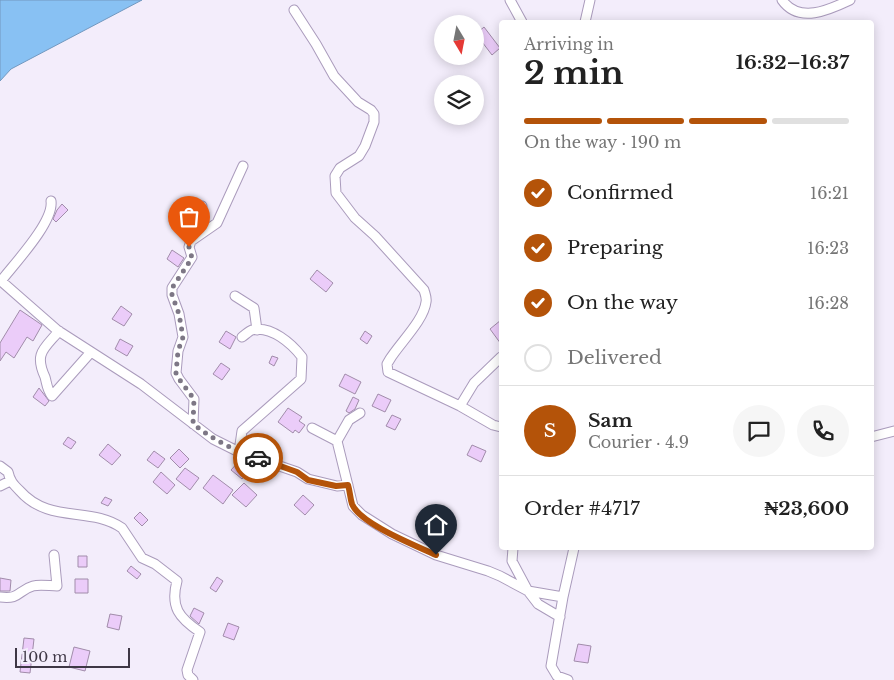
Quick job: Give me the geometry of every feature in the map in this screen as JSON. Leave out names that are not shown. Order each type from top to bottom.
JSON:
[{"type":"street","points":[[510,0],[521,20]]},
{"type":"street","points":[[586,20],[590,0]]},
{"type":"street","points":[[782,0],[798,12],[814,14],[850,0]]},
{"type":"street","points":[[294,10],[334,76],[358,102],[374,114],[374,122],[359,156],[340,168],[335,176],[336,193],[355,218],[385,247],[424,290],[426,295],[426,301],[417,321],[387,364],[388,372],[460,406],[499,427]]},
{"type":"street","points":[[193,424],[194,399],[176,373],[178,351],[183,337],[179,314],[172,295],[172,288],[192,258],[189,247],[191,241],[217,223],[243,166]]},
{"type":"street","points":[[51,201],[52,207],[47,221],[1,281],[59,331],[141,384],[213,439],[239,452],[297,472],[308,480],[336,486],[348,485]]},
{"type":"street","points":[[196,237],[202,206]]},
{"type":"street","points":[[235,296],[254,308],[257,330]]},
{"type":"street","points":[[239,452],[242,431],[301,379],[302,357],[289,342],[264,330],[251,330],[242,337]]},
{"type":"street","points":[[59,331],[42,351],[39,360],[48,390],[52,396],[91,352]]},
{"type":"street","points":[[460,406],[474,384],[499,359]]},
{"type":"street","points":[[360,413],[349,420],[337,441],[353,506],[375,525],[406,542],[436,555],[488,571],[528,591],[563,597]]},
{"type":"street","points":[[312,428],[337,441]]},
{"type":"street","points":[[874,435],[894,431]]},
{"type":"street","points":[[0,466],[8,472],[10,481],[27,499],[44,508],[77,516],[97,518],[118,525],[142,558],[155,564],[178,581],[174,594],[174,603],[179,613],[200,632],[188,670],[188,675],[193,680]]},
{"type":"street","points":[[0,486],[10,481]]},
{"type":"street","points":[[513,550],[512,561],[528,591],[538,604],[560,617]]},
{"type":"street","points":[[568,680],[557,676],[551,666],[574,550]]},
{"type":"street","points":[[0,597],[11,598],[33,586],[57,586],[54,555]]},
{"type":"water","points":[[0,0],[142,0],[11,69],[0,81]]},
{"type":"building","points":[[484,27],[499,47],[492,55],[484,44]]},
{"type":"building","points":[[62,204],[68,210],[56,222],[53,219]]},
{"type":"building","points":[[172,250],[184,258],[178,267],[167,259]]},
{"type":"building","points":[[317,270],[333,283],[326,292],[310,279]]},
{"type":"building","points":[[121,306],[132,314],[124,326],[112,319]]},
{"type":"building","points":[[20,310],[42,325],[33,341],[27,337],[14,358],[6,352],[0,361],[0,343]]},
{"type":"building","points":[[499,322],[499,341],[490,329]]},
{"type":"building","points":[[226,331],[236,337],[230,349],[219,342]]},
{"type":"building","points":[[365,331],[372,336],[367,344],[360,339]]},
{"type":"building","points":[[120,339],[133,346],[127,356],[115,349]]},
{"type":"building","points":[[272,356],[278,358],[274,366],[269,363]]},
{"type":"building","points":[[221,363],[230,369],[222,380],[213,374]]},
{"type":"building","points":[[345,374],[361,382],[355,394],[339,386]]},
{"type":"building","points":[[39,388],[49,401],[45,406],[33,397]]},
{"type":"building","points":[[378,394],[391,400],[385,412],[372,406]]},
{"type":"building","points":[[353,397],[359,400],[355,409],[349,413],[346,411]]},
{"type":"building","points":[[288,408],[302,417],[299,421],[305,425],[299,433],[295,430],[293,433],[278,422]]},
{"type":"building","points":[[392,415],[401,419],[395,430],[386,426]]},
{"type":"building","points":[[68,437],[76,442],[71,449],[63,444]]},
{"type":"building","points":[[108,444],[121,455],[112,465],[99,455]]},
{"type":"building","points":[[472,445],[486,451],[481,462],[467,455]]},
{"type":"building","points":[[179,449],[189,459],[180,468],[170,458]]},
{"type":"building","points":[[154,451],[165,459],[158,468],[147,460]]},
{"type":"building","points":[[241,459],[253,467],[242,479],[231,470]]},
{"type":"building","points":[[185,468],[199,478],[190,490],[176,479]]},
{"type":"building","points":[[161,472],[175,485],[167,494],[153,482]]},
{"type":"building","points":[[213,475],[233,490],[223,504],[203,488]]},
{"type":"building","points":[[244,483],[257,495],[246,507],[232,495]]},
{"type":"building","points":[[303,495],[314,505],[305,515],[294,505]]},
{"type":"building","points":[[105,497],[112,500],[108,506],[101,503]]},
{"type":"building","points":[[140,512],[148,520],[142,526],[134,518]]},
{"type":"building","points":[[78,556],[87,556],[87,567],[78,567]]},
{"type":"building","points":[[131,566],[141,574],[137,579],[127,571]]},
{"type":"building","points":[[217,577],[223,581],[216,592],[210,588]]},
{"type":"building","points":[[0,578],[11,580],[10,591],[0,591]]},
{"type":"building","points":[[75,579],[88,579],[88,593],[75,593]]},
{"type":"building","points":[[194,608],[204,613],[199,624],[190,616]]},
{"type":"building","points":[[110,614],[122,616],[119,630],[107,627]]},
{"type":"building","points":[[228,623],[239,627],[234,640],[223,636]]},
{"type":"building","points":[[24,638],[34,639],[30,673],[20,672]]},
{"type":"building","points":[[578,644],[591,646],[588,663],[574,661]]},
{"type":"building","points":[[74,647],[90,651],[85,671],[69,667]]},
{"type":"way so far","points":[[189,247],[192,258],[172,288],[172,295],[179,314],[183,337],[178,351],[176,373],[194,399],[193,424],[213,439],[239,452],[258,458]]},
{"type":"route","points":[[258,458],[297,472],[308,480],[336,486],[348,485],[353,506],[362,515],[375,525],[406,542],[436,555]]}]
